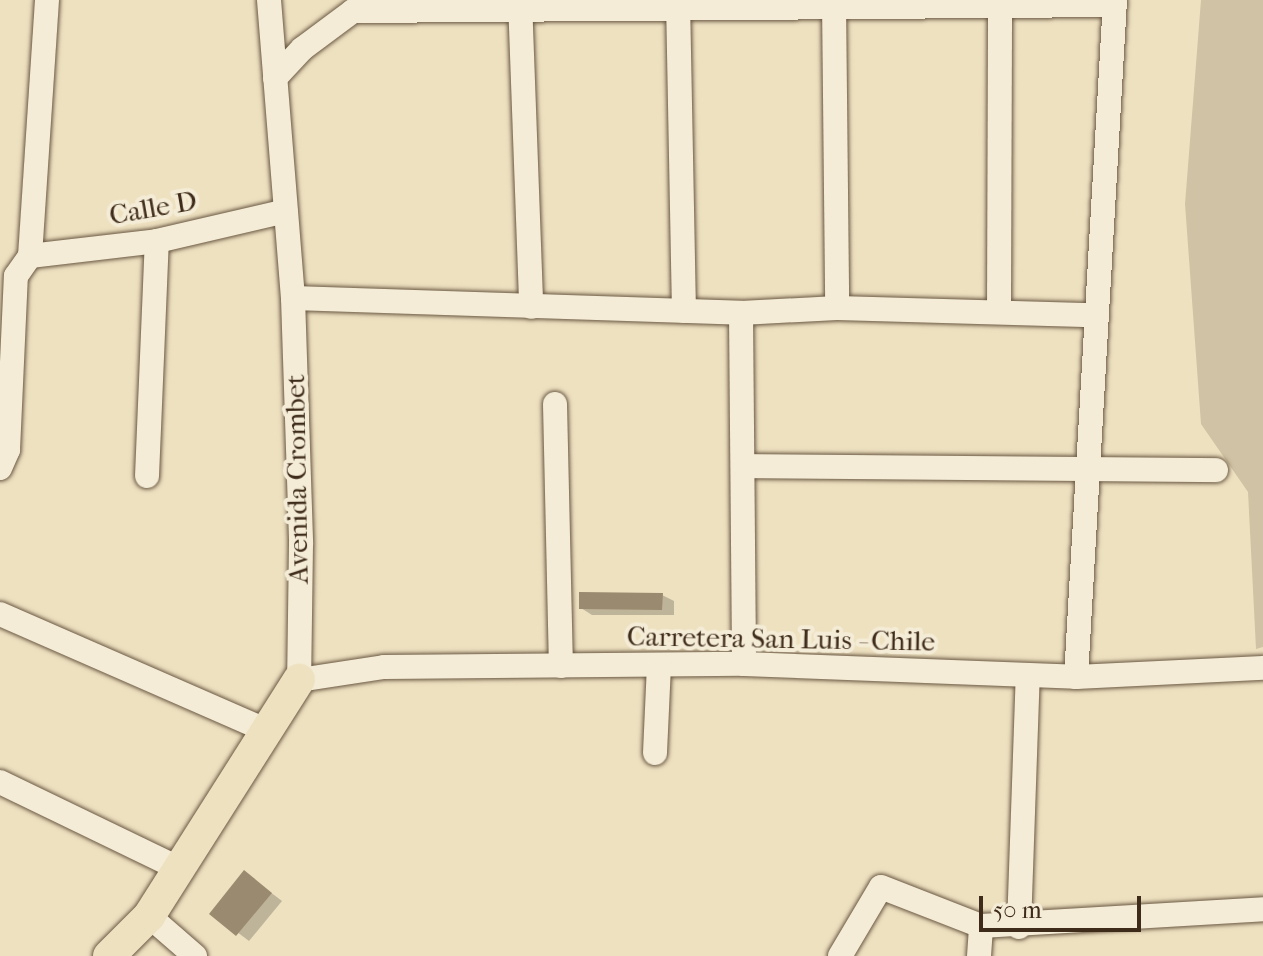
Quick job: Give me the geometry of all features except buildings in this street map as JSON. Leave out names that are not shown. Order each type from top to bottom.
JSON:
[{"type":"main road","points":[[109,956],[149,916],[299,680]]},
{"type":"main road","points":[[139,956],[149,916]]},
{"type":"street","points":[[0,468],[8,450],[15,270],[47,0]]},
{"type":"street","name":"Avenida Crombet","points":[[269,0],[293,298],[301,544],[299,680]]},
{"type":"street","points":[[999,310],[1000,3]]},
{"type":"street","points":[[275,78],[347,6],[1115,3],[1093,315],[1076,677]]},
{"type":"street","points":[[834,4],[837,308]]},
{"type":"street","points":[[520,5],[531,307]]},
{"type":"street","points":[[678,5],[684,311]]},
{"type":"street","name":"Calle D","points":[[15,270],[286,211]]},
{"type":"street","points":[[147,476],[157,241]]},
{"type":"street","points":[[293,298],[741,313],[837,308],[999,310],[1093,315]]},
{"type":"street","points":[[741,313],[745,466],[744,664]]},
{"type":"street","points":[[555,404],[561,666]]},
{"type":"street","points":[[745,466],[1216,470]]},
{"type":"street","points":[[0,614],[266,730]]},
{"type":"street","name":"Carretera San Luis - Chile","points":[[299,680],[384,667],[744,664],[1076,677],[1263,668]]},
{"type":"street","points":[[655,753],[659,665]]},
{"type":"street","points":[[1019,927],[1028,675]]},
{"type":"street","points":[[0,782],[178,868]]},
{"type":"street","points":[[840,956],[881,887],[981,926],[1019,927],[1263,909]]},
{"type":"street","points":[[149,916],[195,956]]},
{"type":"street","points":[[979,956],[981,926]]},
{"type":"shaded area","points":[[1201,0],[1263,0],[1263,647],[1256,649],[1248,492],[1201,424],[1185,204]]}]
